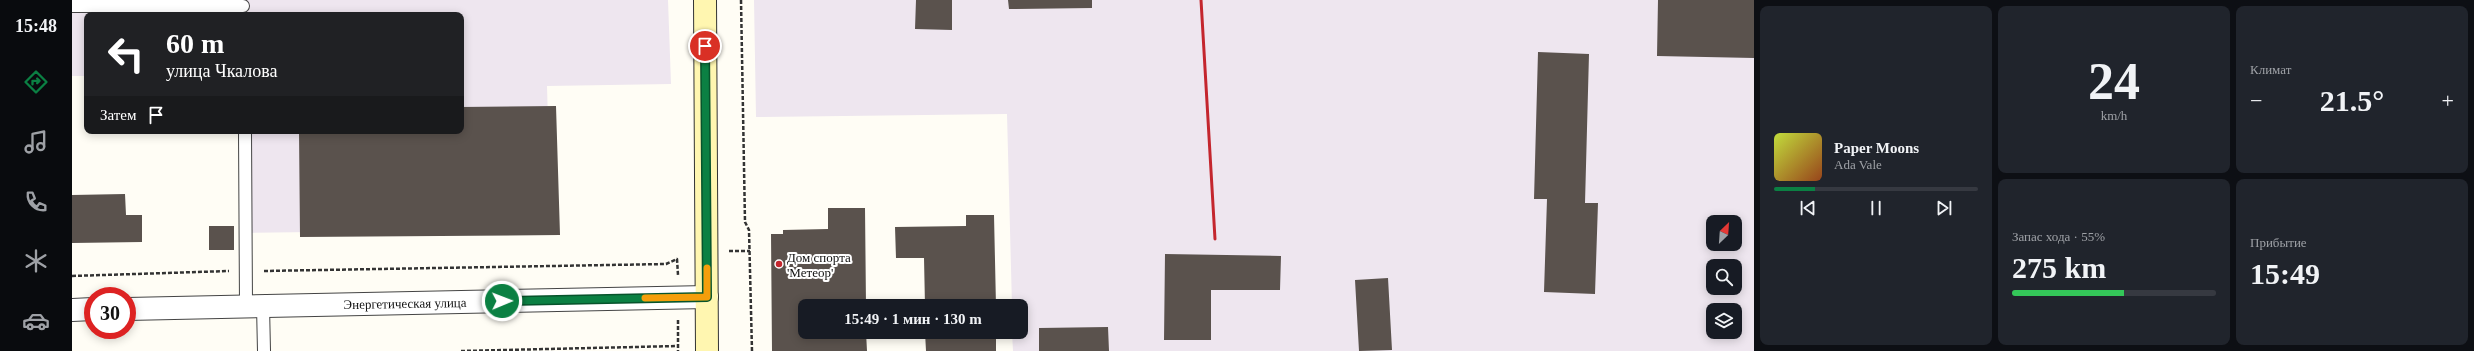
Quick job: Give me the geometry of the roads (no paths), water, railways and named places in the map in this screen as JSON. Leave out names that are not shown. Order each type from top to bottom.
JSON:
[{"type":"street","points":[[705,0],[707,351]]},
{"type":"street","name":"Энергетическая улица","points":[[136,309],[707,297]]},
{"type":"street","points":[[72,310],[84,309]]},
{"type":"lane","points":[[72,6],[243,7]]},
{"type":"lane","points":[[245,134],[246,271],[264,351]]},
{"type":"railway","points":[[1201,0],[1215,239]]},
{"type":"place","name":"Дом спорта 'Метеор'","points":[[779,264]]}]
